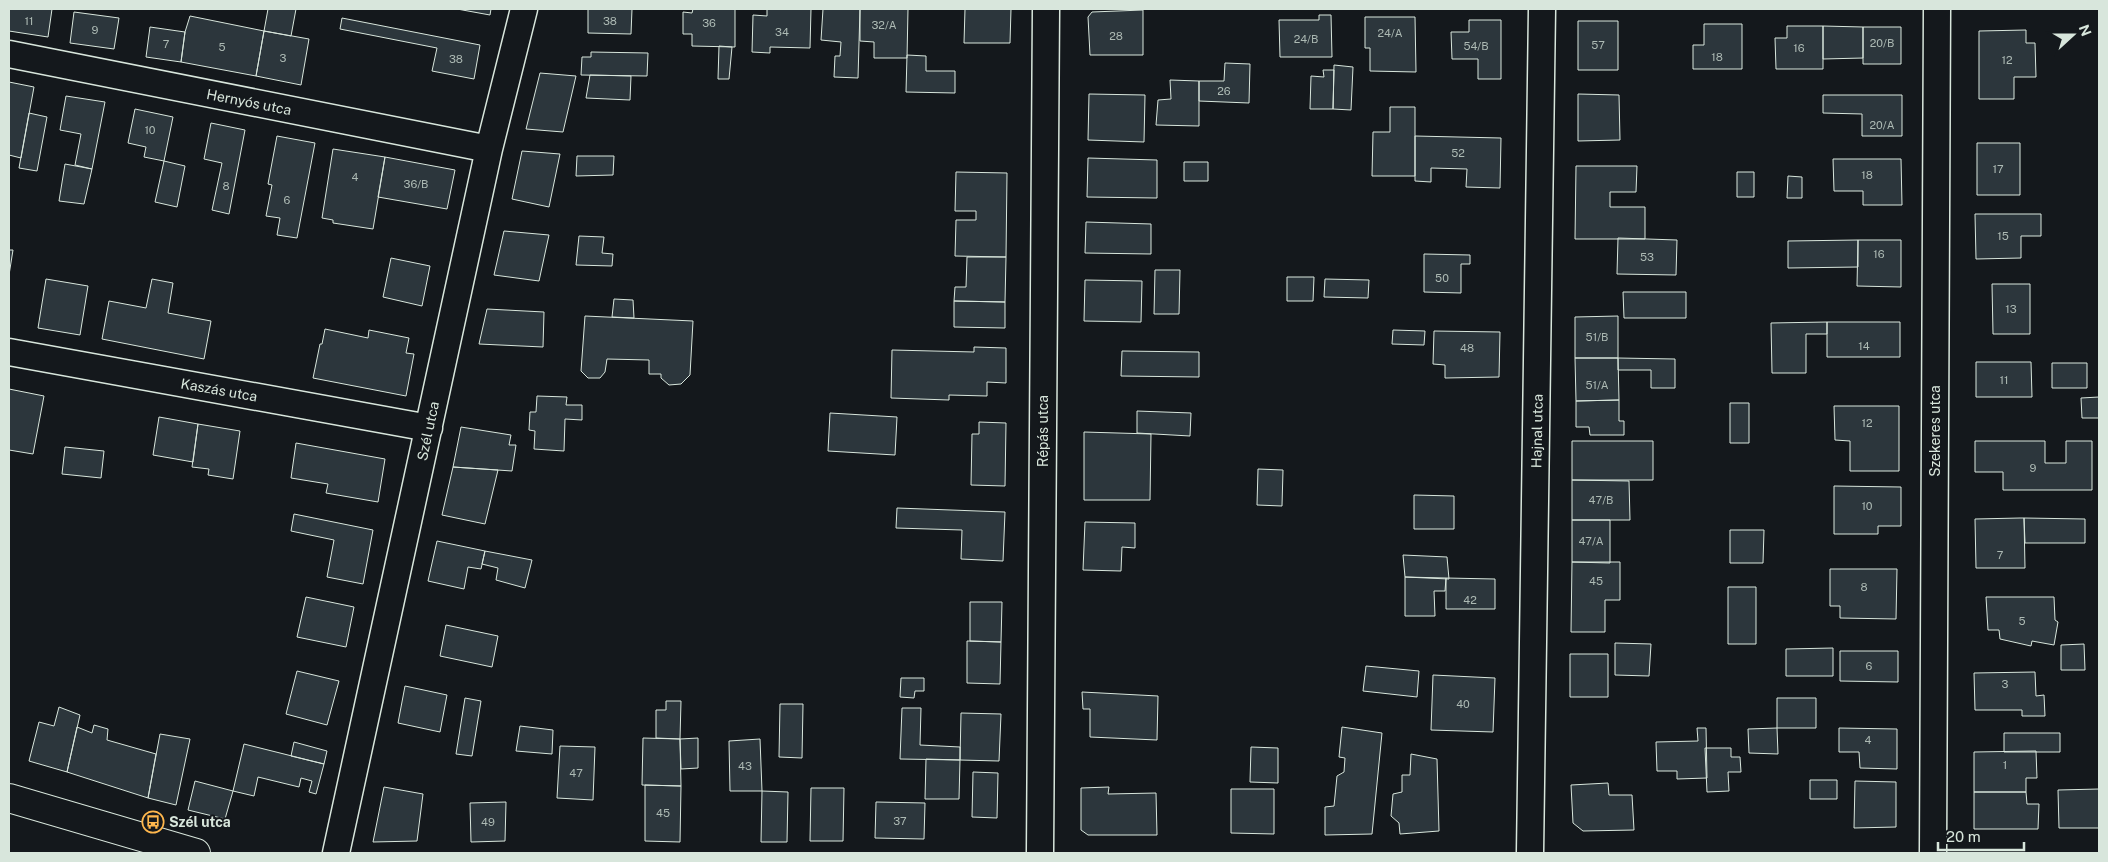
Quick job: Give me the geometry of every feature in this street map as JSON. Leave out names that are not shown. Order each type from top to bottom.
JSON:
[{"type":"street","name":"Szél utca","points":[[336,853],[489,149],[524,9]]},
{"type":"street","name":"Répás utca","points":[[1040,853],[1046,9]]},
{"type":"street","name":"Hajnal utca","points":[[1530,853],[1542,9]]},
{"type":"street","name":"Szekeres utca","points":[[1933,853],[1937,9]]},
{"type":"street","name":"Hernyós utca","points":[[9,54],[489,149]]},
{"type":"street","name":"Kaszás utca","points":[[9,352],[429,428]]},
{"type":"street","points":[[9,798],[196,853]]},
{"type":"building","points":[[9,9],[52,9],[48,37],[9,31]]},
{"type":"building","points":[[268,9],[296,9],[291,36],[264,31]]},
{"type":"building","points":[[457,9],[491,9],[490,15]]},
{"type":"building","points":[[588,9],[632,9],[631,34],[588,33]]},
{"type":"building","points":[[693,9],[735,9],[735,47],[692,46],[692,34],[683,34],[683,12],[692,13]]},
{"type":"building","points":[[767,9],[811,9],[810,48],[770,47],[770,53],[752,52],[753,15],[767,16]]},
{"type":"building","points":[[823,9],[860,9],[858,78],[834,77],[835,56],[840,56],[841,42],[821,40]]},
{"type":"building","points":[[860,9],[908,9],[907,58],[874,58],[874,42],[860,41]]},
{"type":"building","points":[[965,9],[1011,9],[1010,43],[964,43]]},
{"type":"building","points":[[1143,10],[1143,55],[1090,55],[1088,17],[1092,12]]},
{"type":"building","points":[[74,12],[119,18],[114,49],[70,43]]},
{"type":"building","points":[[1319,15],[1331,15],[1332,57],[1280,57],[1279,20],[1319,20]]},
{"type":"building","points":[[190,16],[264,31],[256,76],[181,62],[185,32]]},
{"type":"building","points":[[1365,17],[1415,17],[1416,72],[1370,71],[1370,48],[1365,48]]},
{"type":"building","points":[[342,18],[480,45],[474,79],[432,71],[437,48],[340,29]]},
{"type":"building","points":[[1469,20],[1501,20],[1501,79],[1478,79],[1478,59],[1452,59],[1451,32],[1469,32]]},
{"type":"building","points":[[1578,21],[1618,21],[1618,70],[1578,70]]},
{"type":"building","points":[[1704,24],[1742,24],[1742,69],[1693,69],[1693,45],[1704,45]]},
{"type":"building","points":[[1787,26],[1823,26],[1823,69],[1776,69],[1775,38],[1787,38]]},
{"type":"building","points":[[1823,26],[1863,27],[1863,58],[1823,59]]},
{"type":"building","points":[[150,27],[185,32],[181,62],[146,57]]},
{"type":"building","points":[[1863,27],[1901,27],[1901,64],[1863,64]]},
{"type":"building","points":[[2026,30],[2026,43],[2035,43],[2036,77],[2014,77],[2014,99],[1979,99],[1979,31]]},
{"type":"building","points":[[264,31],[309,39],[301,85],[256,76]]},
{"type":"building","points":[[719,46],[732,47],[729,79],[718,79]]},
{"type":"building","points":[[591,52],[648,53],[647,76],[581,75],[582,57],[591,57]]},
{"type":"building","points":[[907,55],[926,56],[926,71],[955,71],[955,93],[906,92]]},
{"type":"building","points":[[1225,63],[1250,64],[1249,103],[1199,101],[1199,81],[1224,81]]},
{"type":"building","points":[[1334,65],[1353,67],[1351,110],[1333,109]]},
{"type":"building","points":[[1323,70],[1334,70],[1333,109],[1310,109],[1311,76],[1324,77]]},
{"type":"building","points":[[540,73],[576,76],[563,132],[526,129]]},
{"type":"building","points":[[590,75],[631,76],[630,100],[586,98]]},
{"type":"building","points":[[1170,80],[1199,81],[1199,126],[1156,125],[1158,100],[1171,99]]},
{"type":"building","points":[[9,82],[34,87],[21,158],[9,155]]},
{"type":"building","points":[[1089,94],[1145,95],[1144,142],[1088,140]]},
{"type":"building","points":[[1578,94],[1619,95],[1620,140],[1578,141]]},
{"type":"building","points":[[1823,95],[1902,95],[1902,136],[1862,136],[1862,114],[1823,113]]},
{"type":"building","points":[[66,96],[105,102],[92,169],[75,165],[81,134],[60,130]]},
{"type":"building","points":[[1390,107],[1415,107],[1415,176],[1372,176],[1373,132],[1390,132]]},
{"type":"building","points":[[135,109],[173,117],[164,161],[144,157],[146,147],[128,143]]},
{"type":"building","points":[[29,113],[47,117],[37,171],[19,168]]},
{"type":"building","points":[[211,123],[245,130],[229,214],[212,210],[222,163],[204,159]]},
{"type":"building","points":[[277,136],[315,143],[297,238],[277,235],[280,218],[266,216],[272,185],[268,184]]},
{"type":"building","points":[[1415,136],[1501,138],[1500,188],[1466,187],[1467,169],[1431,168],[1431,182],[1415,181]]},
{"type":"building","points":[[1977,143],[2020,143],[2020,195],[1977,195]]},
{"type":"building","points":[[333,149],[385,157],[373,229],[333,223],[333,220],[322,218]]},
{"type":"building","points":[[522,151],[560,154],[549,207],[512,199]]},
{"type":"building","points":[[577,156],[614,156],[613,175],[576,176]]},
{"type":"building","points":[[385,157],[455,170],[447,209],[378,197]]},
{"type":"building","points":[[1088,158],[1157,160],[1157,198],[1087,197]]},
{"type":"building","points":[[1833,159],[1901,159],[1902,205],[1863,205],[1863,191],[1834,191]]},
{"type":"building","points":[[164,161],[185,166],[177,207],[155,202]]},
{"type":"building","points":[[1184,162],[1208,162],[1208,181],[1184,181]]},
{"type":"building","points":[[65,164],[92,169],[84,204],[59,201]]},
{"type":"building","points":[[1576,166],[1637,166],[1636,192],[1610,192],[1610,207],[1645,207],[1645,239],[1575,239]]},
{"type":"building","points":[[956,172],[1007,173],[1006,257],[955,256],[956,220],[976,220],[976,211],[955,211]]},
{"type":"building","points":[[1737,172],[1754,172],[1754,197],[1737,197]]},
{"type":"building","points":[[1788,176],[1802,177],[1802,198],[1787,198]]},
{"type":"building","points":[[1975,214],[2041,214],[2041,236],[2021,236],[2021,258],[1976,259]]},
{"type":"building","points":[[1086,222],[1151,224],[1151,254],[1085,253]]},
{"type":"building","points":[[504,231],[549,235],[539,281],[494,275]]},
{"type":"building","points":[[579,236],[604,237],[602,253],[613,254],[612,266],[576,265]]},
{"type":"building","points":[[1618,238],[1677,240],[1676,275],[1617,274]]},
{"type":"building","points":[[1858,240],[1858,267],[1788,268],[1788,241]]},
{"type":"building","points":[[1858,240],[1901,240],[1901,287],[1857,286]]},
{"type":"building","points":[[9,250],[13,250],[9,275]]},
{"type":"building","points":[[1424,254],[1470,255],[1470,264],[1461,264],[1461,293],[1424,292]]},
{"type":"building","points":[[967,257],[1006,257],[1005,302],[954,301],[955,287],[966,287]]},
{"type":"building","points":[[391,258],[430,266],[422,306],[383,297]]},
{"type":"building","points":[[1155,270],[1180,270],[1179,314],[1154,314]]},
{"type":"building","points":[[1287,277],[1314,277],[1313,301],[1287,301]]},
{"type":"building","points":[[46,279],[88,286],[80,335],[38,328]]},
{"type":"building","points":[[152,279],[173,283],[168,313],[211,321],[204,359],[102,339],[109,301],[146,308]]},
{"type":"building","points":[[1325,279],[1369,280],[1368,298],[1324,297]]},
{"type":"building","points":[[1085,280],[1142,281],[1141,322],[1084,321]]},
{"type":"building","points":[[1992,284],[2030,284],[2030,334],[1993,334]]},
{"type":"building","points":[[1623,292],[1686,292],[1686,318],[1624,318]]},
{"type":"building","points":[[614,299],[633,300],[634,318],[612,317]]},
{"type":"building","points":[[954,301],[1005,302],[1005,328],[954,327]]},
{"type":"building","points":[[487,309],[544,312],[543,347],[479,344]]},
{"type":"building","points":[[585,316],[693,321],[690,375],[681,384],[669,385],[661,378],[661,374],[649,374],[649,360],[607,359],[605,372],[600,378],[588,378],[581,371]]},
{"type":"building","points":[[1618,316],[1618,358],[1575,358],[1575,317]]},
{"type":"building","points":[[1827,322],[1900,322],[1900,357],[1827,357]]},
{"type":"building","points":[[1827,322],[1827,334],[1806,334],[1806,373],[1772,373],[1771,323]]},
{"type":"building","points":[[325,329],[368,338],[369,330],[409,338],[406,353],[414,354],[406,396],[313,378]]},
{"type":"building","points":[[1393,330],[1425,331],[1424,345],[1392,344]]},
{"type":"building","points":[[1434,331],[1500,332],[1499,377],[1445,378],[1445,365],[1433,364]]},
{"type":"building","points":[[974,347],[1006,348],[1006,383],[987,382],[987,396],[949,395],[949,400],[891,398],[892,350],[974,352]]},
{"type":"building","points":[[1122,351],[1199,352],[1199,377],[1121,376]]},
{"type":"building","points":[[1575,358],[1618,358],[1619,400],[1576,401]]},
{"type":"building","points":[[1618,358],[1675,359],[1675,388],[1651,388],[1651,370],[1618,370]]},
{"type":"building","points":[[1976,362],[2031,362],[2032,397],[1976,397]]},
{"type":"building","points":[[2052,363],[2087,363],[2087,388],[2052,388]]},
{"type":"building","points":[[9,389],[44,396],[33,454],[9,450]]},
{"type":"building","points":[[537,396],[567,397],[566,405],[582,405],[582,420],[565,419],[564,451],[534,449],[535,431],[529,430],[530,412],[536,412]]},
{"type":"building","points":[[2099,397],[2099,418],[2082,418],[2081,398]]},
{"type":"building","points":[[1619,400],[1619,421],[1624,421],[1624,435],[1590,435],[1589,427],[1576,427],[1576,401]]},
{"type":"building","points":[[1730,403],[1749,403],[1749,443],[1730,443]]},
{"type":"building","points":[[1834,406],[1899,406],[1899,471],[1850,471],[1850,441],[1835,440]]},
{"type":"building","points":[[1137,411],[1191,413],[1190,436],[1137,433]]},
{"type":"building","points":[[830,413],[897,417],[895,455],[828,451]]},
{"type":"building","points":[[159,417],[198,424],[193,462],[153,455]]},
{"type":"building","points":[[979,422],[1006,423],[1005,486],[971,485],[972,434],[979,434]]},
{"type":"building","points":[[198,424],[240,431],[233,479],[208,475],[209,469],[192,467]]},
{"type":"building","points":[[461,427],[511,435],[509,445],[516,445],[512,471],[453,467]]},
{"type":"building","points":[[1084,432],[1151,434],[1150,500],[1084,500]]},
{"type":"building","points":[[1572,441],[1653,441],[1653,480],[1572,480]]},
{"type":"building","points":[[1975,441],[2045,441],[2045,463],[2066,463],[2066,441],[2092,441],[2092,490],[2003,490],[2003,472],[1975,472]]},
{"type":"building","points":[[296,443],[385,459],[378,502],[326,493],[328,484],[291,478]]},
{"type":"building","points":[[65,447],[104,451],[101,478],[62,474]]},
{"type":"building","points":[[453,467],[498,470],[485,524],[442,515]]},
{"type":"building","points":[[1258,469],[1283,470],[1282,506],[1257,505]]},
{"type":"building","points":[[1572,480],[1629,481],[1630,520],[1572,520]]},
{"type":"building","points":[[1834,486],[1901,487],[1901,526],[1878,526],[1878,534],[1834,534]]},
{"type":"building","points":[[1414,495],[1454,496],[1454,529],[1414,529]]},
{"type":"building","points":[[897,508],[1005,512],[1003,561],[961,559],[962,530],[896,528]]},
{"type":"building","points":[[294,514],[373,530],[363,584],[327,577],[334,540],[291,531]]},
{"type":"building","points":[[2024,518],[2025,568],[1976,568],[1975,519]]},
{"type":"building","points":[[2024,518],[2085,519],[2085,543],[2025,543]]},
{"type":"building","points":[[1572,520],[1610,520],[1610,563],[1572,562]]},
{"type":"building","points":[[1085,522],[1135,523],[1135,548],[1122,547],[1121,571],[1083,570]]},
{"type":"building","points":[[1730,530],[1764,530],[1763,563],[1730,563]]},
{"type":"building","points":[[437,541],[485,551],[481,569],[468,567],[464,589],[428,581]]},
{"type":"building","points":[[485,551],[532,560],[525,588],[496,580],[498,568],[482,564]]},
{"type":"building","points":[[1403,555],[1447,557],[1449,579],[1405,577]]},
{"type":"building","points":[[1572,562],[1620,562],[1620,600],[1605,600],[1605,632],[1571,632]]},
{"type":"building","points":[[1830,569],[1897,569],[1896,619],[1840,618],[1840,606],[1830,606]]},
{"type":"building","points":[[1405,577],[1446,578],[1445,591],[1434,591],[1435,616],[1405,616]]},
{"type":"building","points":[[1446,578],[1495,579],[1495,609],[1446,609]]},
{"type":"building","points":[[1728,587],[1756,587],[1756,644],[1728,644]]},
{"type":"building","points":[[306,597],[354,607],[346,647],[297,637]]},
{"type":"building","points":[[1986,597],[2054,597],[2055,620],[2058,622],[2054,645],[2032,641],[2031,646],[2000,639],[1999,630],[1988,630]]},
{"type":"building","points":[[970,602],[1002,602],[1001,642],[970,641]]},
{"type":"building","points":[[446,625],[498,636],[492,667],[440,656]]},
{"type":"building","points":[[967,641],[1001,642],[1000,684],[967,683]]},
{"type":"building","points":[[1615,643],[1651,644],[1649,676],[1615,675]]},
{"type":"building","points":[[2084,644],[2085,670],[2061,670],[2061,645]]},
{"type":"building","points":[[1833,648],[1833,676],[1786,676],[1786,649]]},
{"type":"building","points":[[1840,651],[1898,651],[1898,682],[1840,681]]},
{"type":"building","points":[[1570,654],[1608,654],[1608,697],[1570,697]]},
{"type":"building","points":[[1366,666],[1419,671],[1417,697],[1363,691]]},
{"type":"building","points":[[297,671],[339,681],[327,725],[286,714]]},
{"type":"building","points":[[2035,672],[2036,696],[2044,695],[2045,716],[2022,716],[2022,710],[1975,710],[1974,673]]},
{"type":"building","points":[[1433,675],[1495,678],[1493,732],[1431,730]]},
{"type":"building","points":[[901,678],[924,678],[924,691],[915,691],[914,698],[900,697]]},
{"type":"building","points":[[405,686],[447,695],[440,732],[398,723]]},
{"type":"building","points":[[1082,692],[1158,696],[1157,740],[1090,737],[1090,709],[1083,709]]},
{"type":"building","points":[[465,698],[481,701],[472,756],[456,754]]},
{"type":"building","points":[[1777,698],[1816,698],[1816,728],[1777,728]]},
{"type":"building","points":[[666,701],[681,701],[680,739],[656,738],[656,710],[666,710]]},
{"type":"building","points":[[780,704],[803,704],[802,758],[779,757]]},
{"type":"building","points":[[59,707],[80,715],[67,772],[29,761],[39,722],[54,726]]},
{"type":"building","points":[[902,708],[921,708],[920,745],[960,747],[960,760],[900,759]]},
{"type":"building","points":[[961,713],[1001,714],[999,761],[960,760]]},
{"type":"building","points":[[94,725],[108,729],[107,740],[156,754],[148,798],[67,772],[77,727],[92,733]]},
{"type":"building","points":[[520,726],[553,730],[552,754],[516,751]]},
{"type":"building","points":[[1342,727],[1382,733],[1372,834],[1325,835],[1325,807],[1334,806],[1337,776],[1344,772],[1345,758],[1339,757]]},
{"type":"building","points":[[1697,728],[1706,728],[1707,778],[1677,779],[1677,771],[1657,771],[1656,742],[1698,741]]},
{"type":"building","points":[[1777,728],[1778,754],[1749,753],[1748,729]]},
{"type":"building","points":[[1839,728],[1897,729],[1897,769],[1860,768],[1859,752],[1839,752]]},
{"type":"building","points":[[2004,733],[2060,733],[2060,752],[2004,752]]},
{"type":"building","points":[[160,734],[190,739],[176,805],[148,798]]},
{"type":"building","points":[[643,738],[680,739],[681,786],[642,785]]},
{"type":"building","points":[[698,738],[698,768],[681,769],[680,739]]},
{"type":"building","points":[[760,739],[762,791],[730,791],[729,741]]},
{"type":"building","points":[[294,742],[327,751],[324,764],[291,756]]},
{"type":"building","points":[[244,744],[324,764],[316,794],[309,792],[312,781],[301,778],[299,787],[258,777],[254,796],[233,791]]},
{"type":"building","points":[[560,746],[595,747],[593,800],[557,798]]},
{"type":"building","points":[[1251,747],[1278,748],[1278,783],[1250,782]]},
{"type":"building","points":[[1705,748],[1731,748],[1731,757],[1740,757],[1741,772],[1728,772],[1729,791],[1707,792]]},
{"type":"building","points":[[2036,751],[2037,778],[2026,778],[2026,792],[1974,792],[1974,752]]},
{"type":"building","points":[[1411,754],[1437,759],[1439,831],[1400,834],[1399,823],[1391,816],[1393,794],[1402,792],[1402,775],[1410,775]]},
{"type":"building","points":[[926,759],[960,760],[959,799],[925,799]]},
{"type":"building","points":[[973,772],[998,773],[997,818],[972,817]]},
{"type":"building","points":[[1810,780],[1837,780],[1837,799],[1810,799]]},
{"type":"building","points":[[195,781],[233,791],[225,819],[188,810]]},
{"type":"building","points":[[1855,781],[1896,782],[1896,827],[1854,828]]},
{"type":"building","points":[[1608,783],[1609,795],[1632,795],[1634,830],[1583,831],[1573,823],[1571,785]]},
{"type":"building","points":[[645,785],[681,786],[680,842],[645,841]]},
{"type":"building","points":[[384,787],[423,794],[417,841],[373,842]]},
{"type":"building","points":[[1109,787],[1108,794],[1156,793],[1157,835],[1088,835],[1081,830],[1081,788]]},
{"type":"building","points":[[811,788],[844,788],[843,841],[810,841]]},
{"type":"building","points":[[1231,789],[1274,789],[1274,834],[1231,833]]},
{"type":"building","points":[[2099,789],[2099,828],[2059,828],[2058,790]]},
{"type":"building","points":[[762,791],[788,792],[787,842],[761,842]]},
{"type":"building","points":[[1974,792],[2026,792],[2027,804],[2039,804],[2038,829],[1974,829]]},
{"type":"building","points":[[506,802],[505,841],[471,842],[470,803]]},
{"type":"building","points":[[876,802],[925,803],[924,839],[875,838]]},
{"type":"place","name":"Szél utca","points":[[153,822]]}]
